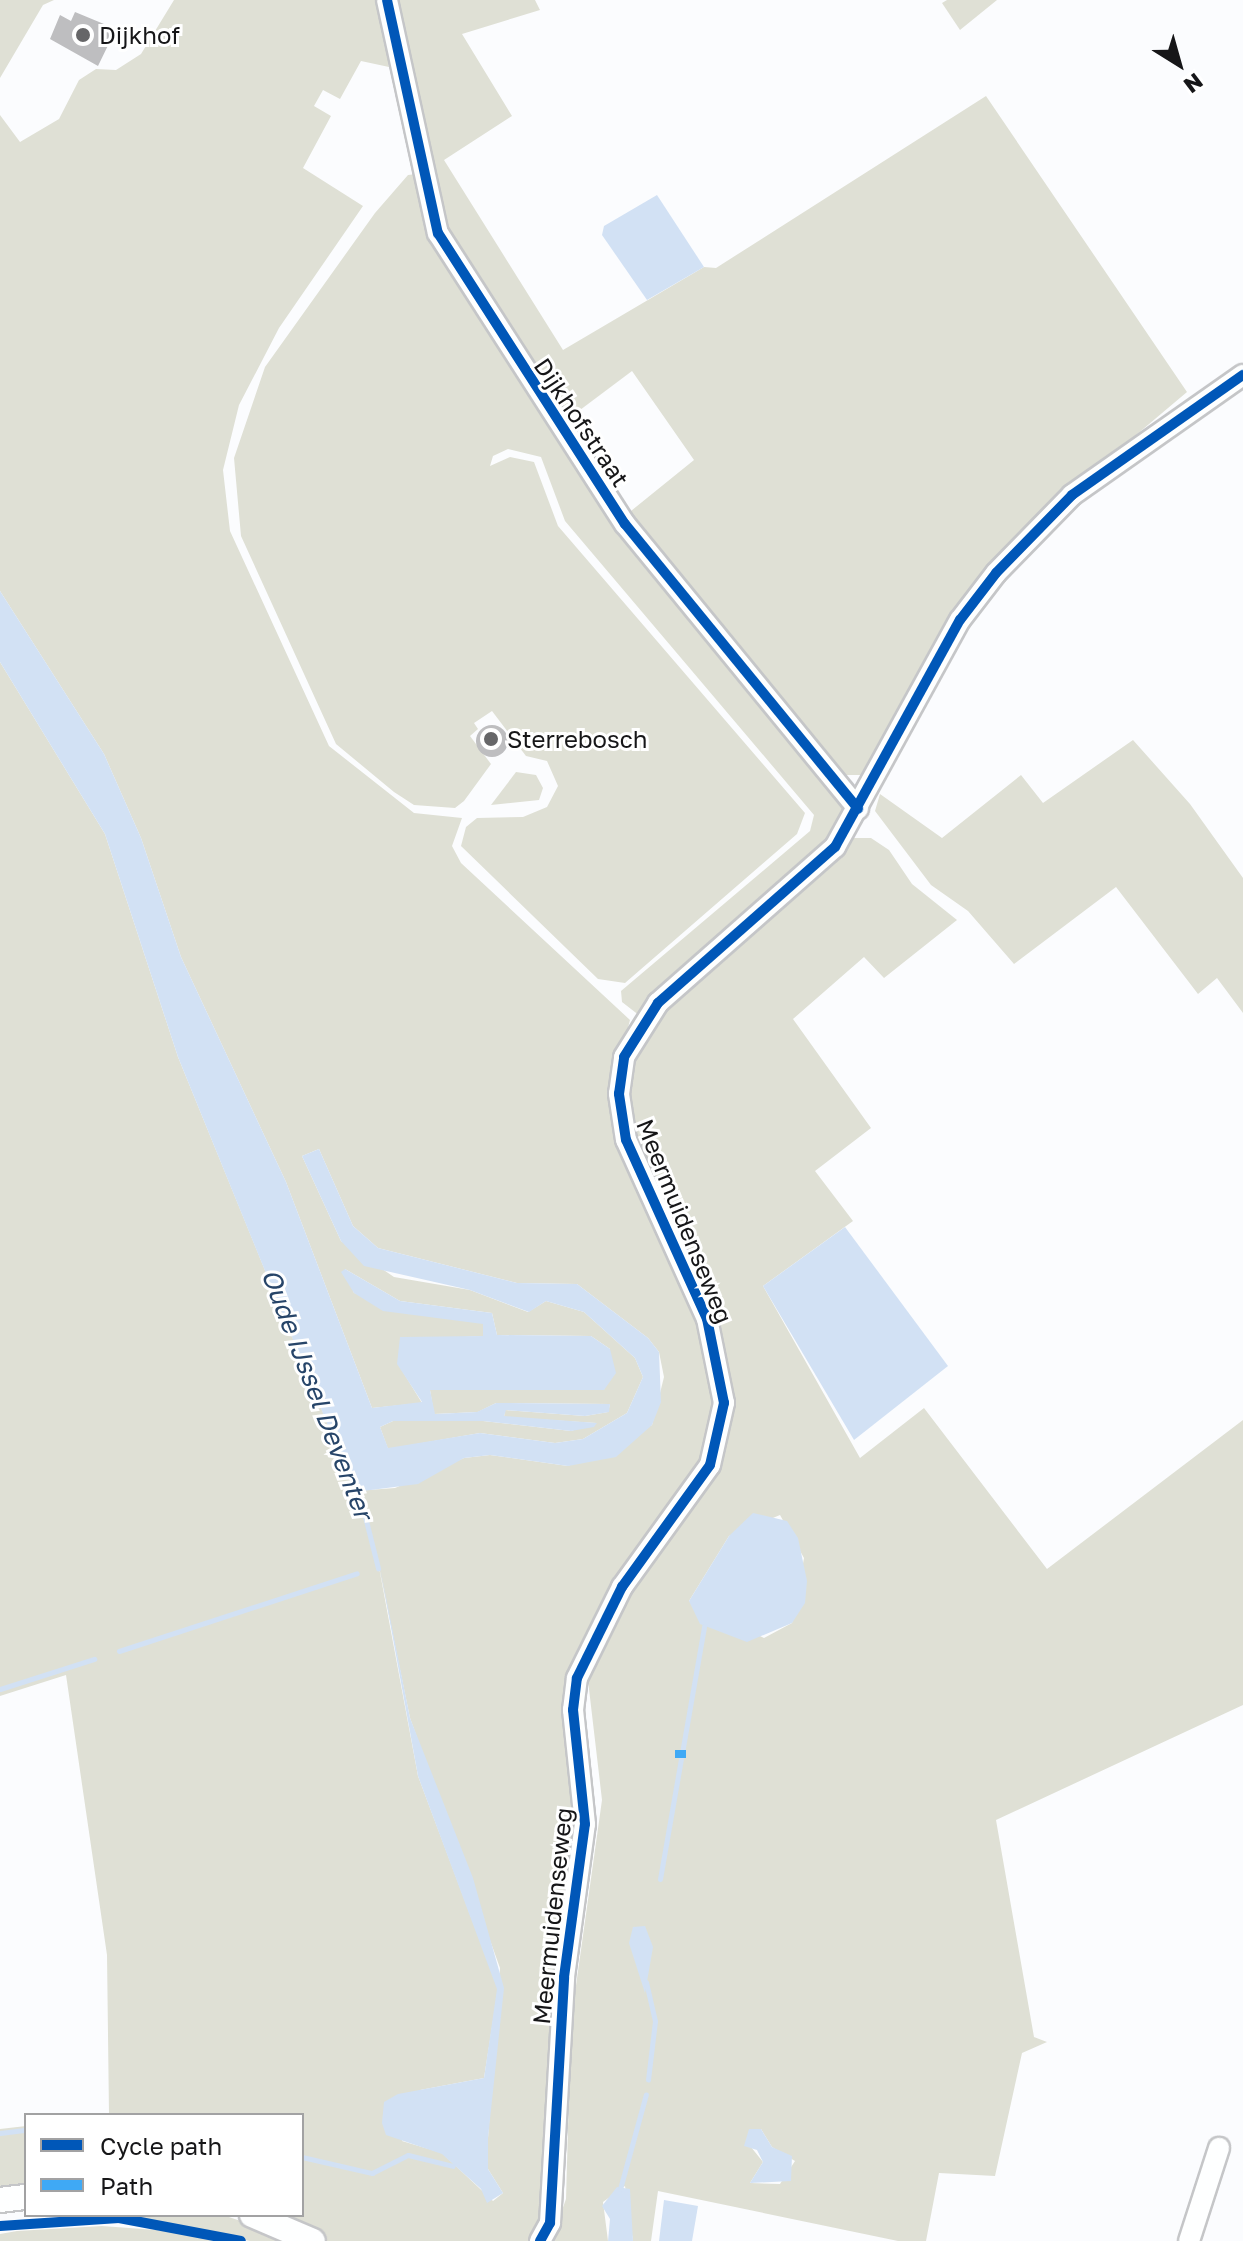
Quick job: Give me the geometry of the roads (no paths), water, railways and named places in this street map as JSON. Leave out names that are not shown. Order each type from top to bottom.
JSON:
[{"type":"street","name":"Dijkhofstraat","points":[[387,0],[438,233],[625,524],[858,809]]},
{"type":"street","name":"Meermuidenseweg","points":[[540,2241],[550,2223],[564,1977],[585,1824],[573,1710],[577,1678],[622,1587],[710,1465],[724,1403],[707,1319],[626,1140],[619,1094],[624,1057],[658,1003],[812,873],[858,809],[960,620],[996,573],[1072,495],[1243,375]]},
{"type":"street","points":[[1189,2241],[1219,2148]]},
{"type":"street","points":[[0,2200],[24,2197]]},
{"type":"street","points":[[257,2217],[313,2241]]},
{"type":"water","points":[[657,195],[704,267],[647,300],[602,235],[604,226]]},
{"type":"water","points":[[0,591],[104,754],[141,838],[181,957],[286,1182],[372,1408],[422,1402],[397,1364],[400,1337],[483,1336],[483,1324],[383,1311],[354,1293],[341,1272],[345,1269],[400,1301],[492,1313],[497,1335],[591,1336],[610,1349],[616,1373],[604,1390],[430,1390],[435,1414],[477,1412],[496,1403],[610,1404],[609,1412],[585,1416],[506,1410],[504,1416],[597,1423],[594,1427],[571,1431],[483,1421],[393,1421],[380,1427],[388,1448],[480,1433],[555,1443],[583,1439],[627,1413],[643,1377],[635,1358],[584,1312],[546,1301],[529,1312],[470,1290],[364,1266],[341,1241],[302,1156],[319,1149],[353,1226],[378,1248],[517,1283],[577,1284],[648,1338],[659,1352],[661,1402],[652,1425],[616,1457],[568,1466],[490,1455],[464,1458],[418,1484],[355,1492],[178,1057],[105,834],[0,662]]},
{"type":"water","points":[[845,1227],[948,1366],[854,1440],[763,1286]]},
{"type":"water","points":[[753,1513],[787,1521],[798,1538],[807,1581],[805,1603],[792,1623],[747,1642],[700,1624],[689,1601],[729,1536]]},
{"type":"water","points":[[379,1562],[410,1718],[473,1878],[504,1988],[488,2138],[488,2169],[503,2193],[487,2203],[481,2189],[442,2154],[386,2135],[382,2123],[384,2102],[398,2094],[484,2078],[497,1989],[418,1776]]},
{"type":"water","points":[[645,1926],[653,1947],[645,1993],[629,1943],[633,1927]]},
{"type":"water","points":[[749,2129],[761,2129],[772,2147],[792,2156],[791,2181],[750,2183],[763,2162],[757,2150],[744,2146]]},
{"type":"water","points":[[617,2187],[630,2189],[633,2241],[608,2241],[610,2219],[602,2206]]},
{"type":"water","points":[[664,2200],[698,2206],[692,2241],[659,2241]]},
{"type":"waterway","name":"Oude IJssel Deventer","points":[[357,1485],[378,1568]]},
{"type":"waterway","points":[[119,1651],[357,1573]]},
{"type":"waterway","points":[[660,1879],[704,1626]]},
{"type":"waterway","points":[[0,1689],[94,1659]]},
{"type":"waterway","points":[[646,1982],[655,2021],[648,2080]]},
{"type":"waterway","points":[[620,2189],[646,2094]]},
{"type":"waterway","points":[[0,2133],[24,2130]]},
{"type":"waterway","points":[[304,2157],[372,2173],[408,2155],[453,2166]]},
{"type":"place","name":"Dijkhof","points":[[83,35]]},
{"type":"place","name":"Sterrebosch","points":[[491,739]]}]
